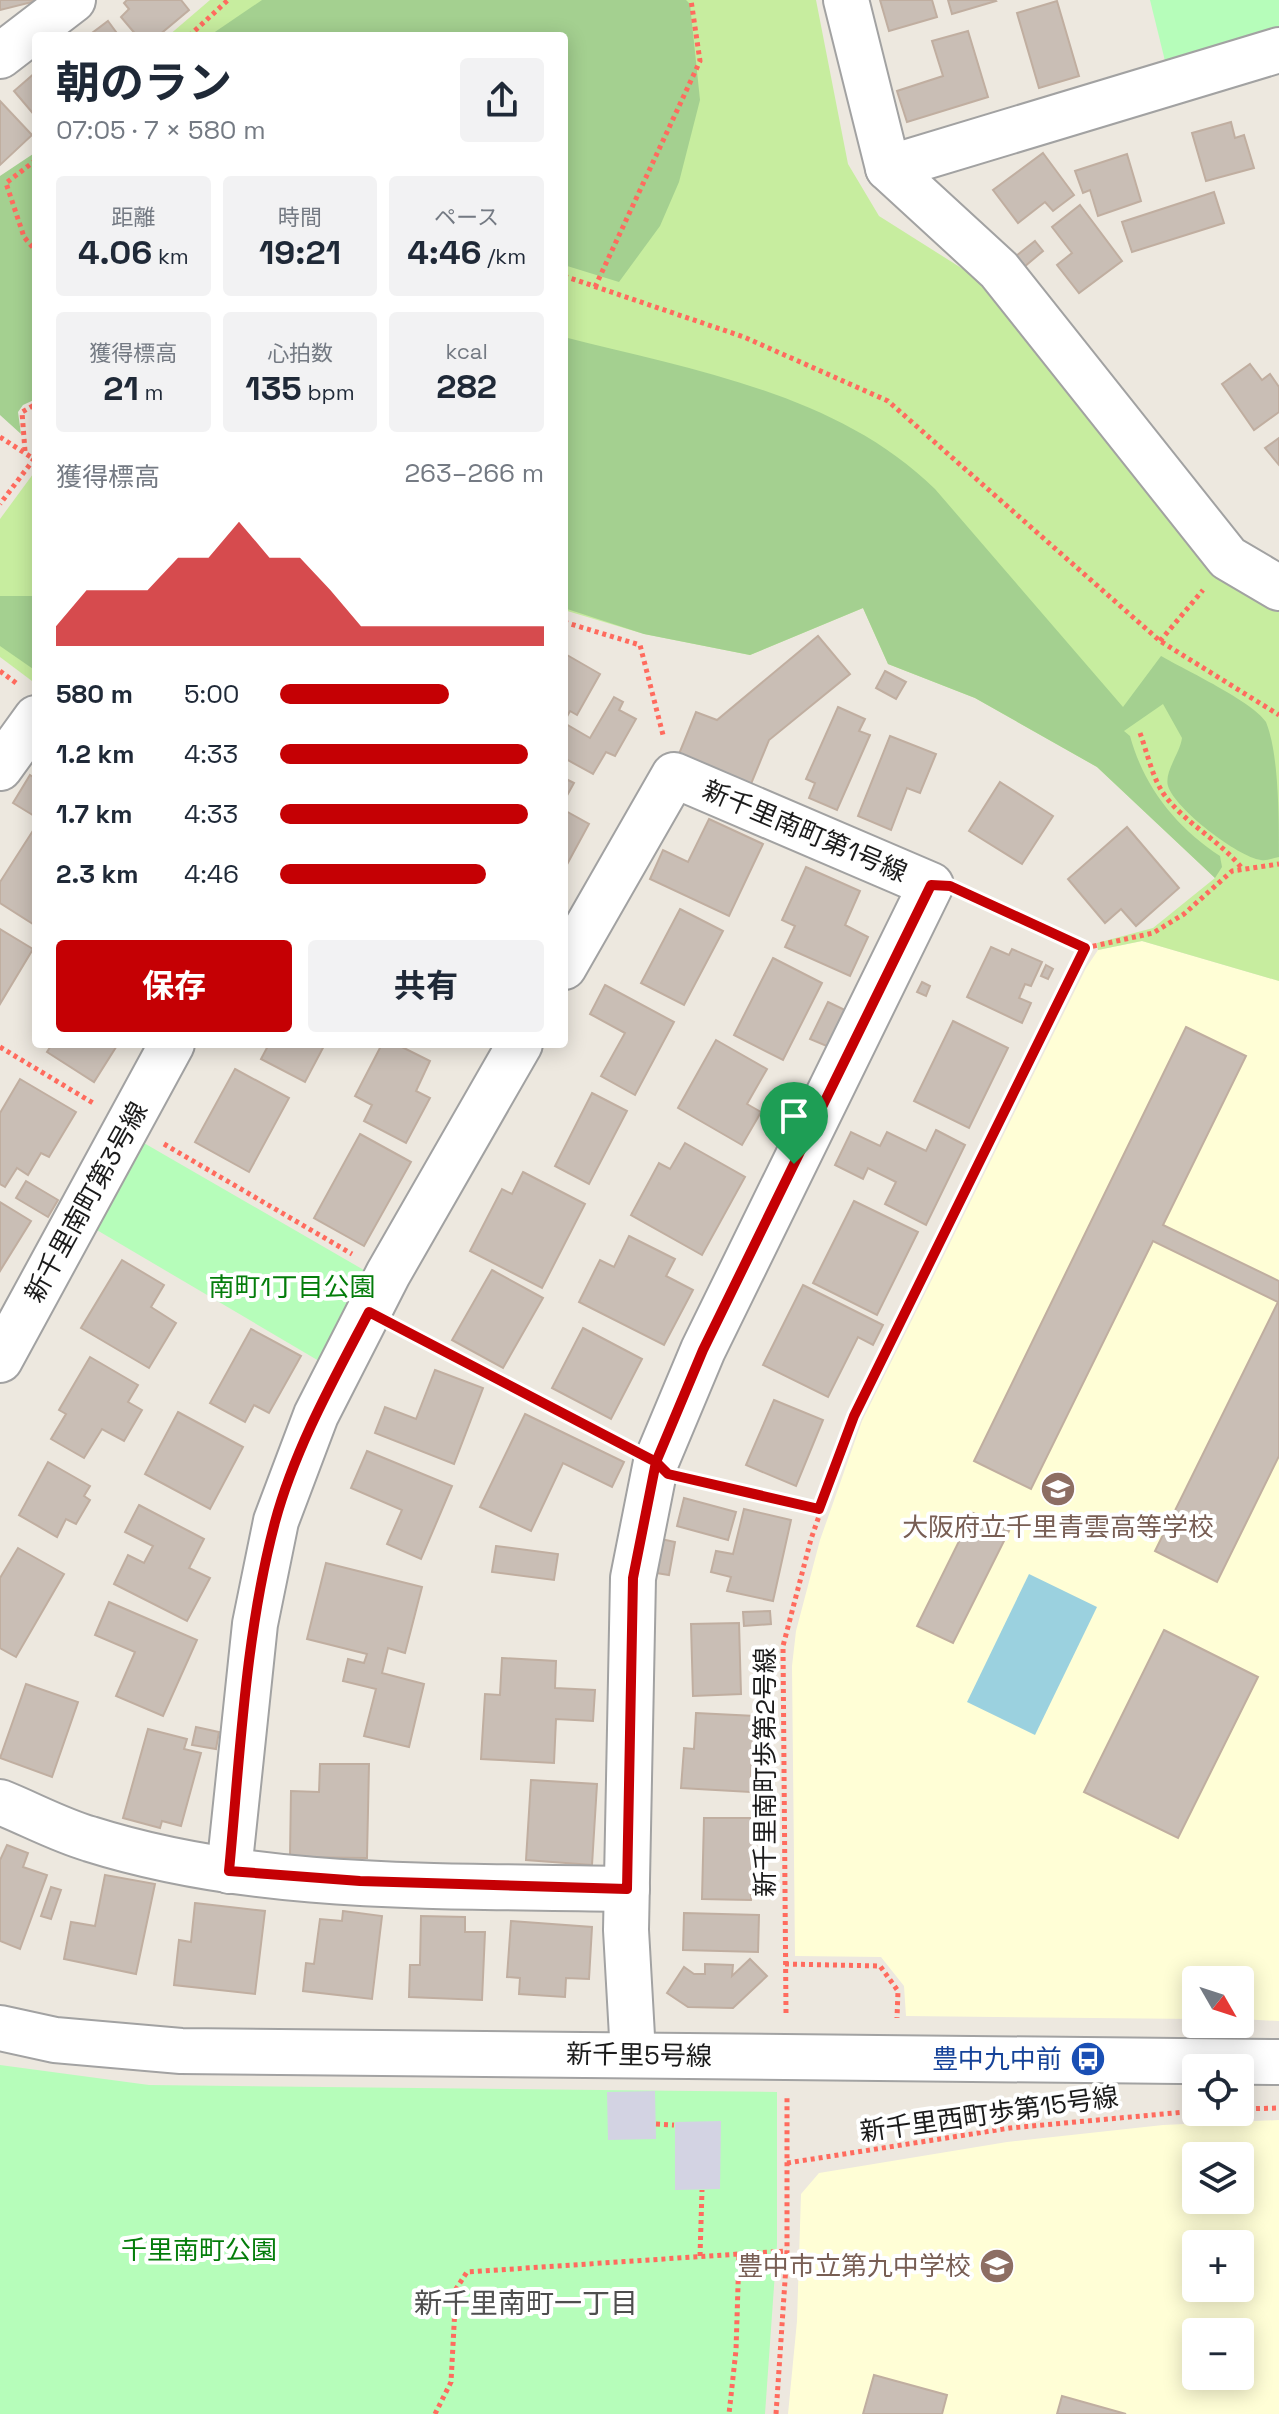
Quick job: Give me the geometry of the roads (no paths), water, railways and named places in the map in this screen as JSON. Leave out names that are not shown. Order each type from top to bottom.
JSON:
[{"type":"street","points":[[1,53],[73,0]]},
{"type":"street","points":[[846,0],[888,168],[999,270],[1228,558],[1279,588]]},
{"type":"street","points":[[888,168],[1279,50]]},
{"type":"street","points":[[0,768],[32,724]]},
{"type":"street","name":"新千里南町第1号線","points":[[568,960],[674,775],[931,885],[703,1350],[656,1462],[633,1578],[627,1889],[633,2054]]},
{"type":"street","name":"新千里南町第3号線","points":[[0,1360],[170,1048]]},
{"type":"street","points":[[229,1871],[255,1624],[276,1521],[316,1415],[378,1293],[518,1048]]},
{"type":"street","points":[[0,1802],[87,1839],[229,1871],[360,1881],[627,1889]]},
{"type":"street","name":"新千里5号線","points":[[0,2028],[55,2040],[143,2050],[1276,2058]]},
{"type":"water","points":[[1029,1574],[1097,1607],[1035,1735],[967,1702]]},
{"type":"place","name":"大阪府立千里青雲高等学校","points":[[1058,1489]]},
{"type":"place","name":"豊中九中前","points":[[1088,2059]]},
{"type":"place","name":"豊中市立第九中学校","points":[[997,2266]]},
{"type":"district","name":"新千里南町一丁目","points":[[526,2303]]},
{"type":"park label","name":"南町1丁目公園","points":[[292,1287]]},
{"type":"park label","name":"千里南町公園","points":[[199,2250]]}]
